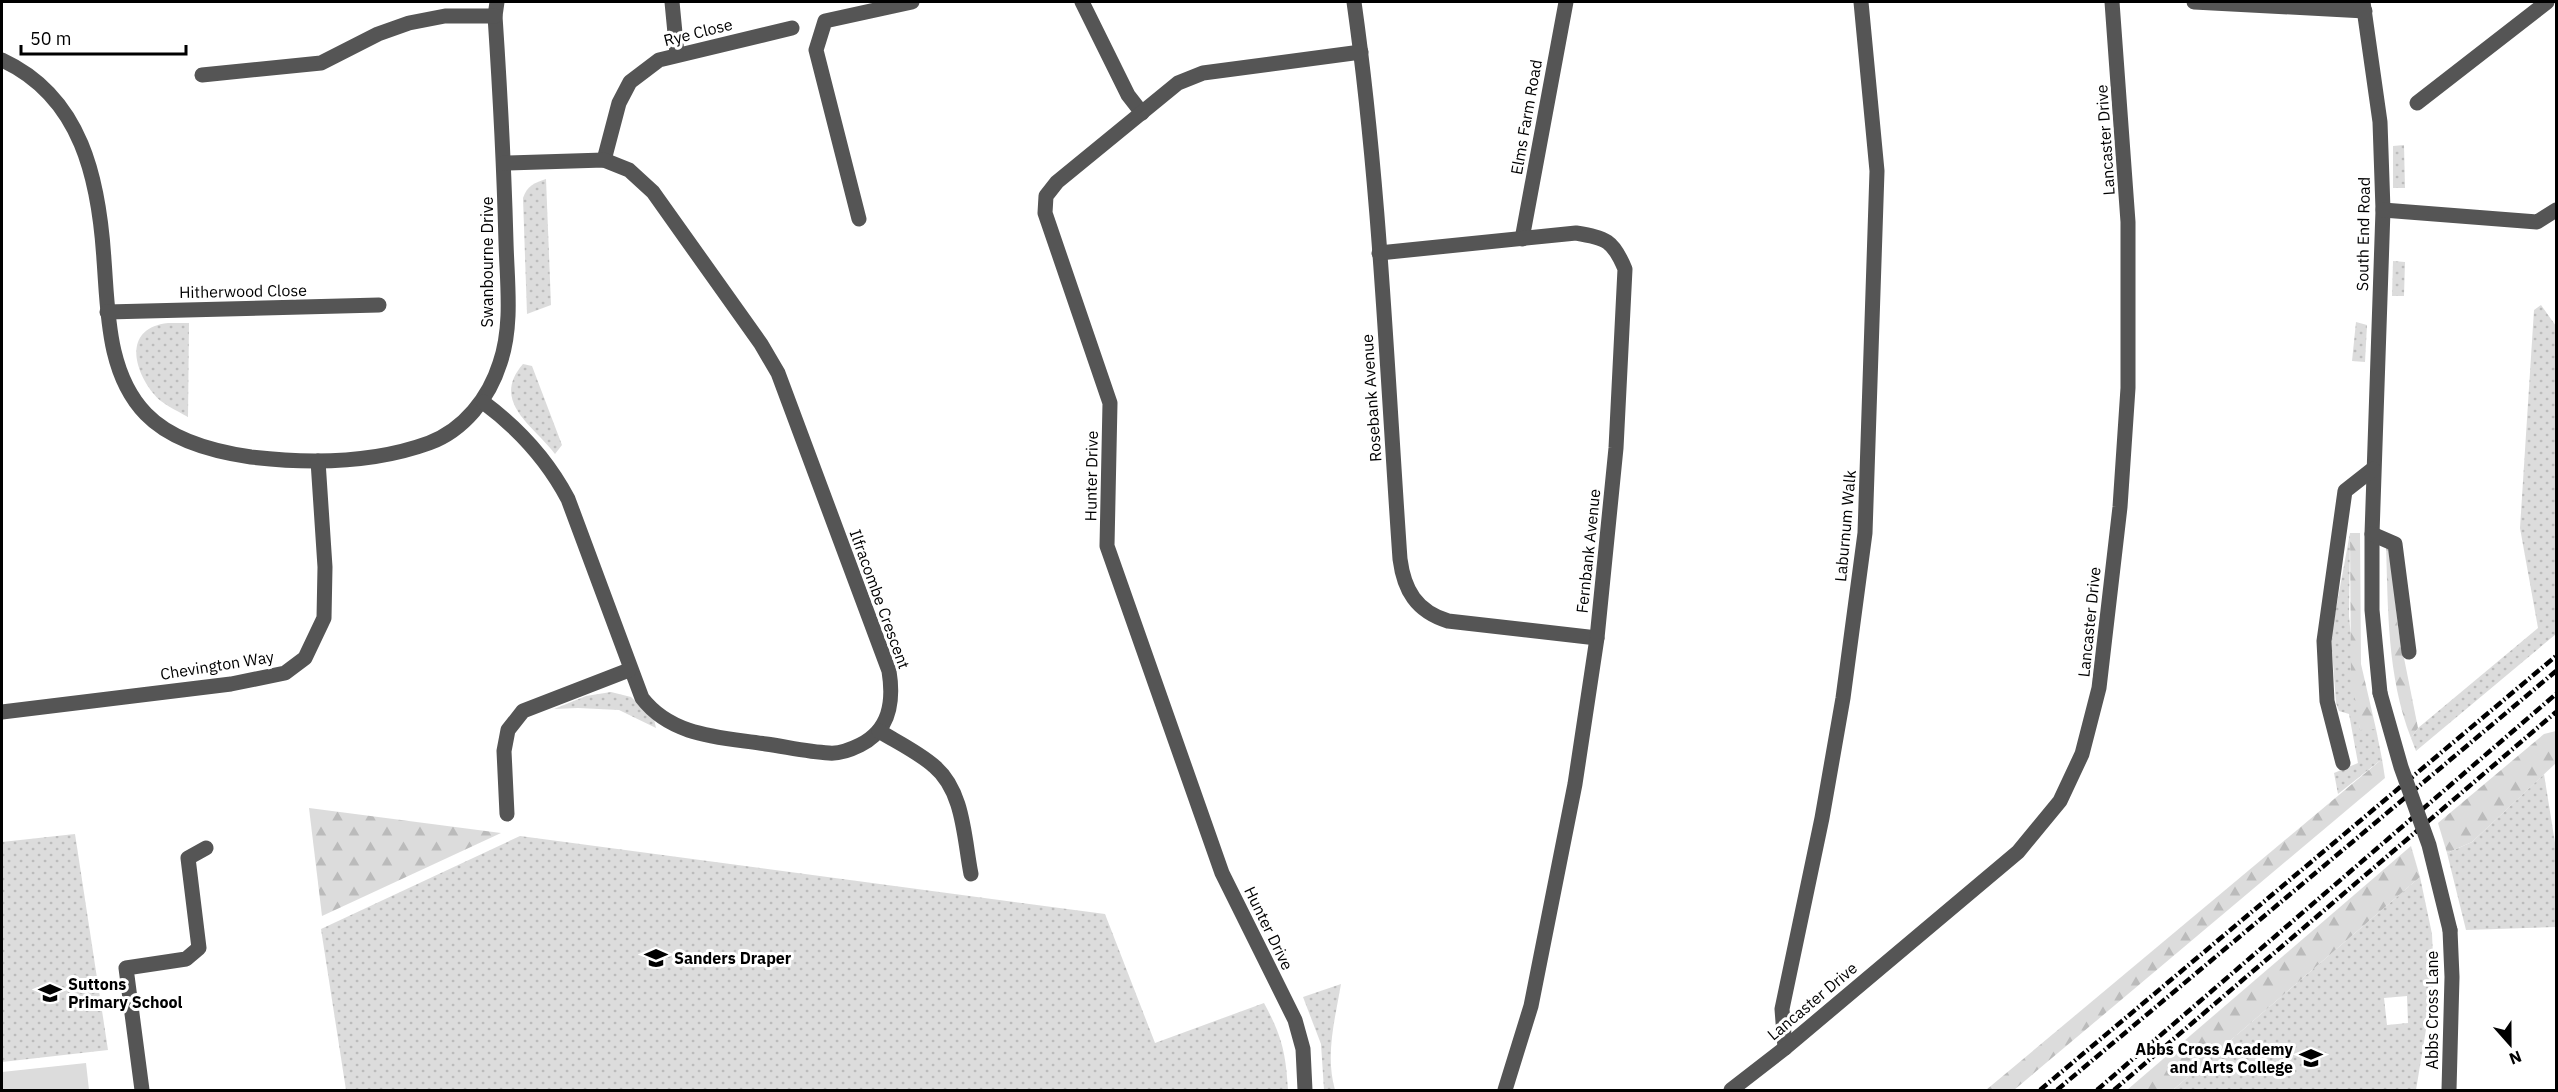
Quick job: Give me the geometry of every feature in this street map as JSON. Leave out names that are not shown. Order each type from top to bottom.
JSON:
[{"type":"street","points":[[672,2],[677,54]]},
{"type":"street","points":[[859,219],[816,50],[825,21],[912,2]]},
{"type":"street","points":[[1082,2],[1128,95],[1142,113]]},
{"type":"street","name":"Rosebank Avenue","points":[[1354,2],[1361,52],[1379,253],[1402,576],[1409,593],[1435,617],[1448,621],[1597,638]]},
{"type":"street","name":"Elms Farm Road","points":[[1522,238],[1566,2]]},
{"type":"street","name":"Laburnum Walk","points":[[1785,1048],[1782,1009],[1822,818],[1843,698],[1865,533],[1876,171],[1861,2]]},
{"type":"street","name":"Lancaster Drive","points":[[1731,1090],[1785,1048],[2018,852],[2060,801],[2082,754],[2099,688],[2120,507],[2128,388],[2128,222],[2112,2]]},
{"type":"street","points":[[2193,2],[2364,6]]},
{"type":"street","points":[[2417,103],[2547,2]]},
{"type":"street","name":"South End Road","points":[[2364,6],[2380,122],[2383,210],[2372,534],[2372,610],[2380,693]]},
{"type":"street","points":[[202,75],[321,63],[378,34],[409,23],[496,9]]},
{"type":"street","name":"Swanbourne Drive","points":[[2,60],[28,75],[50,93],[67,114],[80,141],[90,169],[100,217],[107,312],[115,353],[132,397],[146,414],[162,428],[207,447],[233,454],[318,461],[368,458],[416,448],[458,427],[483,402],[501,362],[508,320],[504,163],[496,9]]},
{"type":"street","name":"Rye Close","points":[[604,160],[619,103],[630,82],[659,60],[792,28]]},
{"type":"street","name":"Hunter Drive","points":[[1305,1090],[1304,1049],[1295,1020],[1222,873],[1107,546],[1110,403],[1045,213],[1046,196],[1057,182],[1178,83],[1203,73],[1361,52]]},
{"type":"street","name":"Ilfracombe Crescent","points":[[504,163],[604,160],[629,170],[653,192],[761,344],[778,373],[889,671],[891,701],[885,722],[879,731]]},
{"type":"street","points":[[2383,210],[2537,222],[2556,210]]},
{"type":"street","name":"Fernbank Avenue","points":[[1379,253],[1576,233],[1602,238],[1617,251],[1625,269],[1616,448],[1597,638],[1575,784],[1531,1006],[1505,1090]]},
{"type":"street","name":"Hitherwood Close","points":[[107,312],[379,305]]},
{"type":"street","points":[[483,402],[507,420],[540,455],[568,499],[629,670],[648,706],[664,721],[691,733],[830,753],[854,748],[869,741],[879,731],[935,766],[950,784],[958,806],[971,874]]},
{"type":"street","name":"Chevington Way","points":[[2,712],[231,684],[285,673],[305,658],[324,618],[325,567],[318,461]]},
{"type":"street","points":[[2343,763],[2327,701],[2324,641],[2345,491],[2373,469]]},
{"type":"street","points":[[2372,534],[2395,544],[2409,652]]},
{"type":"street","points":[[507,814],[504,751],[508,730],[523,711],[629,670]]},
{"type":"street","name":"Abbs Cross Lane","points":[[2380,693],[2401,768],[2430,845],[2450,930],[2452,977],[2449,1090]]},
{"type":"street","points":[[142,1090],[126,968],[186,959],[199,948],[188,858],[206,848]]},
{"type":"green space","points":[[2404,145],[2405,188],[2393,188],[2393,146]]},
{"type":"green space","points":[[546,179],[551,305],[527,314],[523,198],[532,186]]},
{"type":"green space","points":[[2393,261],[2405,262],[2404,296],[2392,296]]},
{"type":"green space","points":[[2541,305],[2556,326],[2556,634],[2416,751],[2411,738],[2418,728],[2538,628],[2520,528],[2534,310]]},
{"type":"green space","points":[[2356,322],[2367,325],[2365,362],[2352,361]]},
{"type":"green space","points":[[189,323],[188,417],[156,397],[140,371],[137,360],[136,350],[145,332],[154,326]]},
{"type":"green space","points":[[523,364],[532,366],[562,445],[555,454],[527,423],[513,402],[511,390],[514,378]]},
{"type":"green space","points":[[2350,533],[2349,616],[2360,729],[2376,729],[2382,759],[2338,794],[2334,773],[2358,763],[2349,714],[2339,711],[2336,703],[2331,636]]},
{"type":"green space","points":[[2350,533],[2360,533],[2361,664],[2376,729],[2360,730],[2351,677]]},
{"type":"green space","points":[[2386,543],[2390,548],[2398,628],[2418,728],[2411,738],[2397,691],[2393,666],[2388,617]]},
{"type":"green space","points":[[611,692],[631,697],[654,719],[656,728],[619,710],[554,709],[586,696]]},
{"type":"green space","points":[[2556,731],[2556,763],[2472,842],[2447,853],[2438,823],[2544,734]]},
{"type":"green space","points":[[2382,759],[2385,778],[2014,1090],[1986,1090]]},
{"type":"green space","points":[[2544,774],[2556,849],[2556,927],[2466,930],[2447,853],[2472,842]]},
{"type":"green space","points":[[309,808],[501,833],[322,916]]},
{"type":"green space","name":"Suttons Primary School","points":[[75,834],[108,1050],[2,1062],[2,842]]},
{"type":"green space","name":"Sanders Draper","points":[[520,836],[1105,914],[1155,1043],[1264,1003],[1282,1045],[1288,1090],[346,1090],[321,929]]},
{"type":"green space","points":[[2411,846],[2420,877],[2173,1090],[2127,1090]]},
{"type":"green space","name":"Abbs Cross Academy and Arts College","points":[[2420,877],[2432,934],[2434,981],[2416,1090],[2173,1090]],"holes":[[[2407,996],[2408,1023],[2387,1025],[2384,998]]]},
{"type":"green space","points":[[1341,984],[1331,1050],[1335,1090],[1324,1090],[1321,1044],[1303,997]]},
{"type":"green space","points":[[86,1063],[89,1090],[2,1090],[2,1072]]},
{"type":"railway","points":[[2040,1090],[2556,656]]},
{"type":"railway","points":[[2057,1090],[2556,671]]},
{"type":"railway","points":[[2097,1090],[2556,694]]},
{"type":"railway","points":[[2114,1090],[2556,712]]},
{"type":"place","name":"Sanders Draper","points":[[656,958]]},
{"type":"place","name":"Suttons Primary School","points":[[50,993]]},
{"type":"place","name":"Abbs Cross Academy and Arts College","points":[[2311,1058]]}]
